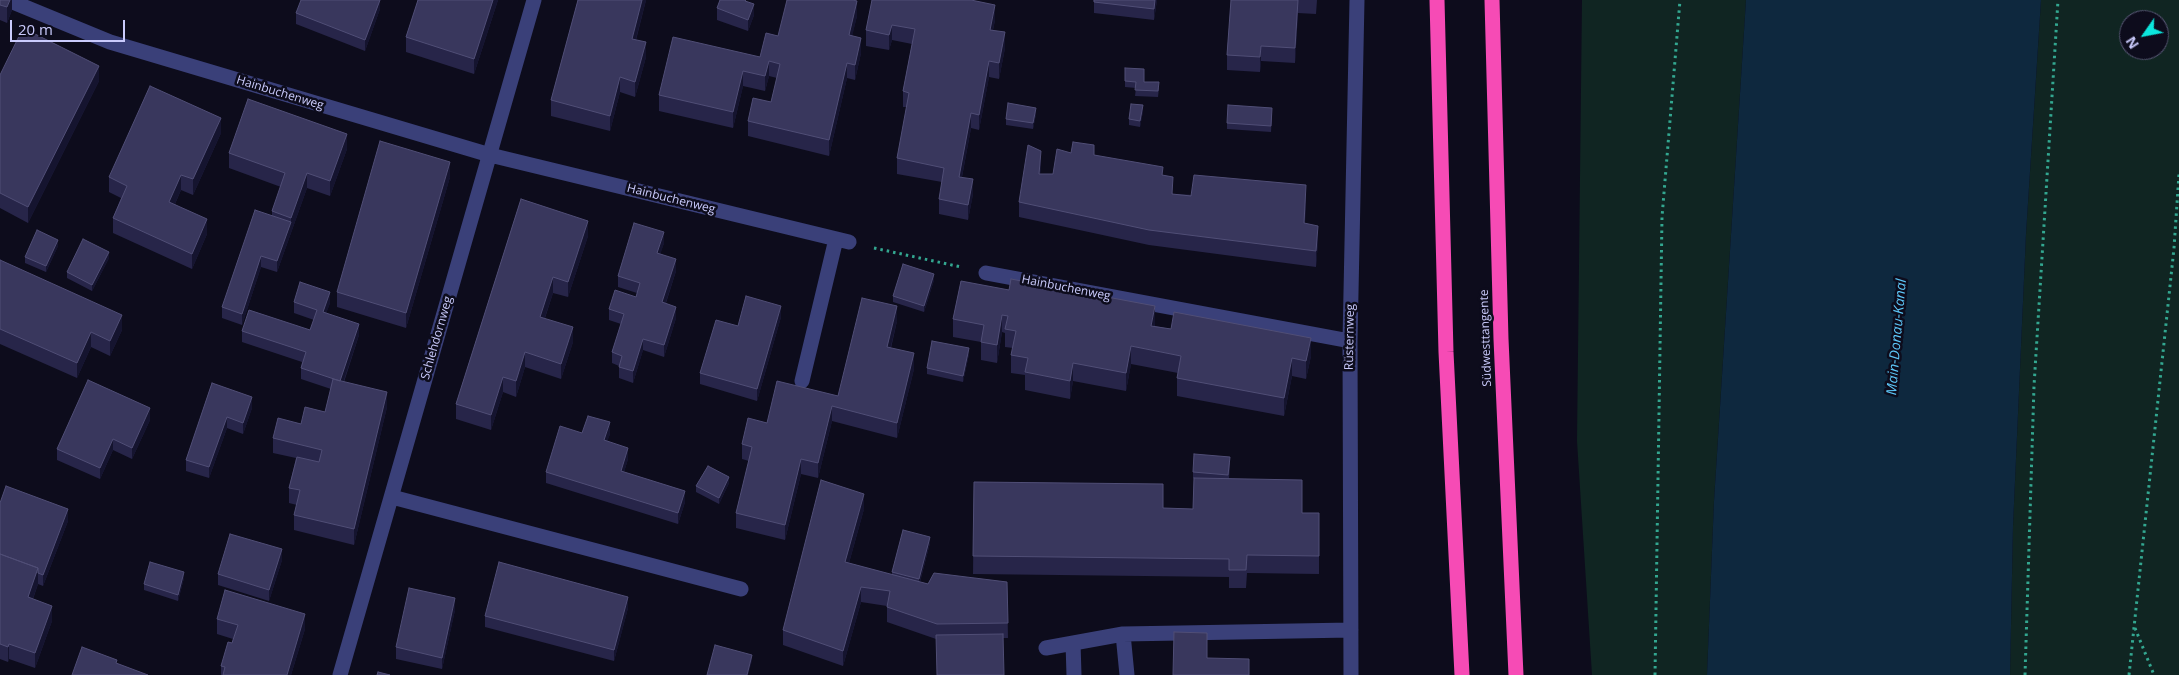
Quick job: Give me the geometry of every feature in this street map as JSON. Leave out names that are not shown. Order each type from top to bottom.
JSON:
[{"type":"highway","points":[[1437,0],[1446,352],[1462,675]]},
{"type":"highway","name":"Südwesttangente","points":[[1492,0],[1500,340],[1516,675]]},
{"type":"street","name":"Hainbuchenweg","points":[[8,0],[110,42],[490,155],[842,240]]},
{"type":"street","name":"Schlehdornweg","points":[[340,675],[534,0]]},
{"type":"street","name":"Rüsternweg","points":[[1351,675],[1350,341],[1357,0]]},
{"type":"street","points":[[802,381],[842,240]]},
{"type":"street","name":"Hainbuchenweg","points":[[986,273],[1350,341]]},
{"type":"street","points":[[392,497],[741,589]]},
{"type":"street","points":[[1046,648],[1123,634],[1351,630]]},
{"type":"street","points":[[1123,634],[1127,675]]},
{"type":"street","points":[[1073,643],[1074,675]]},
{"type":"path","points":[[1655,675],[1662,216],[1680,0]]},
{"type":"path","points":[[2025,675],[2034,386],[2058,0]]},
{"type":"path","points":[[2129,675],[2172,268],[2179,174]]},
{"type":"path","points":[[842,240],[986,273]]},
{"type":"path","points":[[2135,627],[2154,675]]},
{"type":"green space","points":[[1582,0],[1746,0],[1714,501],[1707,675],[1592,675],[1577,441]]},
{"type":"green space","points":[[2041,0],[2179,0],[2179,675],[2010,675],[2013,526],[2026,234]]},
{"type":"water","name":"Main-Donau-Kanal","points":[[1746,0],[2041,0],[2026,234],[2013,526],[2010,675],[1707,675],[1714,501]]},
{"type":"building","points":[[0,0],[10,0],[7,7],[0,5]]},
{"type":"building","points":[[301,0],[380,0],[365,40],[296,13]]},
{"type":"building","points":[[418,0],[493,0],[474,59],[406,37]]},
{"type":"building","points":[[578,0],[642,0],[632,39],[646,42],[635,82],[620,77],[610,116],[551,100]]},
{"type":"building","points":[[720,0],[746,0],[754,4],[748,20],[717,8]]},
{"type":"building","points":[[787,0],[857,1],[849,35],[861,38],[855,65],[847,63],[829,140],[748,121],[753,98],[771,102],[780,64],[769,61],[765,76],[743,71],[733,112],[659,95],[673,37],[760,57],[766,33],[778,36]]},
{"type":"building","points":[[872,0],[971,0],[995,5],[990,30],[1005,32],[999,63],[989,61],[979,115],[971,113],[959,177],[973,179],[968,205],[939,199],[944,168],[897,158],[909,93],[903,91],[915,29],[892,25],[889,35],[866,30]]},
{"type":"building","points":[[1094,0],[1155,0],[1154,9],[1094,2]]},
{"type":"building","points":[[1231,0],[1298,0],[1295,48],[1261,46],[1260,57],[1227,55]]},
{"type":"building","points":[[23,28],[99,66],[28,207],[0,193],[0,75]]},
{"type":"building","points":[[1125,68],[1144,69],[1144,82],[1159,82],[1158,91],[1135,90],[1136,82],[1125,81]]},
{"type":"building","points":[[150,86],[221,118],[193,179],[181,175],[169,202],[207,219],[192,254],[113,218],[127,186],[109,177]]},
{"type":"building","points":[[248,99],[347,134],[330,181],[307,173],[291,218],[272,211],[285,173],[229,153]]},
{"type":"building","points":[[1008,103],[1036,108],[1033,123],[1006,119]]},
{"type":"building","points":[[1131,104],[1143,105],[1140,121],[1129,119]]},
{"type":"building","points":[[1228,105],[1272,108],[1271,126],[1227,123]]},
{"type":"building","points":[[380,141],[450,162],[406,313],[337,292]]},
{"type":"building","points":[[1073,142],[1094,145],[1094,155],[1163,167],[1162,175],[1173,177],[1172,194],[1191,196],[1194,175],[1306,185],[1304,223],[1318,226],[1316,251],[1149,230],[1019,202],[1028,145],[1041,151],[1039,174],[1053,174],[1057,149],[1071,153]]},
{"type":"building","points":[[521,199],[588,221],[568,282],[553,277],[540,317],[573,327],[561,364],[525,352],[516,381],[503,377],[491,415],[456,404]]},
{"type":"building","points":[[255,210],[291,222],[277,261],[261,256],[242,314],[222,307]]},
{"type":"building","points":[[634,223],[664,232],[657,253],[676,259],[662,302],[676,307],[664,345],[643,339],[633,371],[619,367],[622,356],[612,352],[624,314],[609,309],[615,290],[636,297],[640,283],[618,276]]},
{"type":"building","points":[[37,230],[58,240],[46,266],[25,257]]},
{"type":"building","points":[[83,239],[109,252],[92,285],[67,272]]},
{"type":"building","points":[[0,260],[122,315],[110,341],[91,332],[77,363],[0,329]]},
{"type":"building","points":[[903,264],[934,274],[924,306],[893,296]]},
{"type":"building","points":[[1011,279],[1155,306],[1151,326],[1171,329],[1174,312],[1311,338],[1306,361],[1292,358],[1284,398],[1177,378],[1181,356],[1131,346],[1126,373],[1073,363],[1070,381],[1025,372],[1028,358],[1011,355],[1016,331],[1005,329],[1008,316],[1002,315],[997,345],[981,342],[984,325],[953,319],[961,281],[1009,290]]},
{"type":"building","points":[[300,282],[330,292],[323,312],[359,324],[340,381],[301,368],[306,352],[242,331],[249,310],[310,330],[317,310],[294,302]]},
{"type":"building","points":[[746,296],[781,306],[757,389],[700,373],[716,320],[738,326]]},
{"type":"building","points":[[862,298],[897,306],[887,347],[914,353],[897,423],[832,406],[818,463],[801,459],[785,525],[736,513],[752,447],[742,444],[748,418],[767,423],[777,381],[838,396]]},
{"type":"building","points":[[932,341],[969,348],[963,376],[927,368]]},
{"type":"building","points":[[333,379],[387,392],[354,529],[294,515],[300,490],[289,488],[297,457],[319,462],[322,450],[273,438],[278,418],[301,424],[305,407],[325,412]]},
{"type":"building","points":[[88,380],[150,408],[132,448],[113,439],[100,468],[57,449]]},
{"type":"building","points":[[212,383],[252,397],[243,423],[227,417],[209,467],[186,460]]},
{"type":"building","points":[[588,416],[610,422],[604,440],[628,448],[621,471],[685,491],[678,513],[546,472],[560,426],[582,433]]},
{"type":"building","points":[[1194,454],[1230,457],[1228,475],[1193,472]]},
{"type":"building","points":[[708,466],[729,477],[719,498],[696,486]]},
{"type":"building","points":[[1194,478],[1302,480],[1302,513],[1319,513],[1319,556],[1247,555],[1246,570],[1229,570],[1229,559],[973,556],[974,482],[1163,484],[1163,508],[1193,509]]},
{"type":"building","points":[[821,480],[864,494],[845,562],[928,584],[934,573],[1007,582],[1008,623],[937,624],[887,607],[890,591],[861,587],[843,651],[783,630]]},
{"type":"building","points":[[6,486],[68,509],[43,575],[38,573],[38,568],[0,554],[0,503]]},
{"type":"building","points":[[903,530],[930,537],[919,579],[892,572]]},
{"type":"building","points":[[230,534],[282,549],[269,590],[218,574]]},
{"type":"building","points":[[0,554],[38,568],[28,597],[52,606],[35,653],[9,644],[8,647],[0,644]]},
{"type":"building","points":[[150,562],[184,572],[178,595],[144,584]]},
{"type":"building","points":[[499,562],[628,597],[614,650],[485,616]]},
{"type":"building","points":[[409,588],[455,598],[442,658],[396,647]]},
{"type":"building","points":[[225,590],[305,614],[287,675],[223,675],[225,667],[221,666],[228,642],[232,643],[238,625],[217,619]]},
{"type":"building","points":[[1174,632],[1207,633],[1207,658],[1249,659],[1249,675],[1173,675]]},
{"type":"building","points":[[1003,634],[1004,675],[937,675],[936,635]]},
{"type":"building","points":[[715,645],[752,655],[747,675],[707,675]]},
{"type":"building","points":[[82,647],[117,660],[116,663],[148,675],[72,675]]},
{"type":"building","points":[[378,672],[390,675],[377,675]]}]
